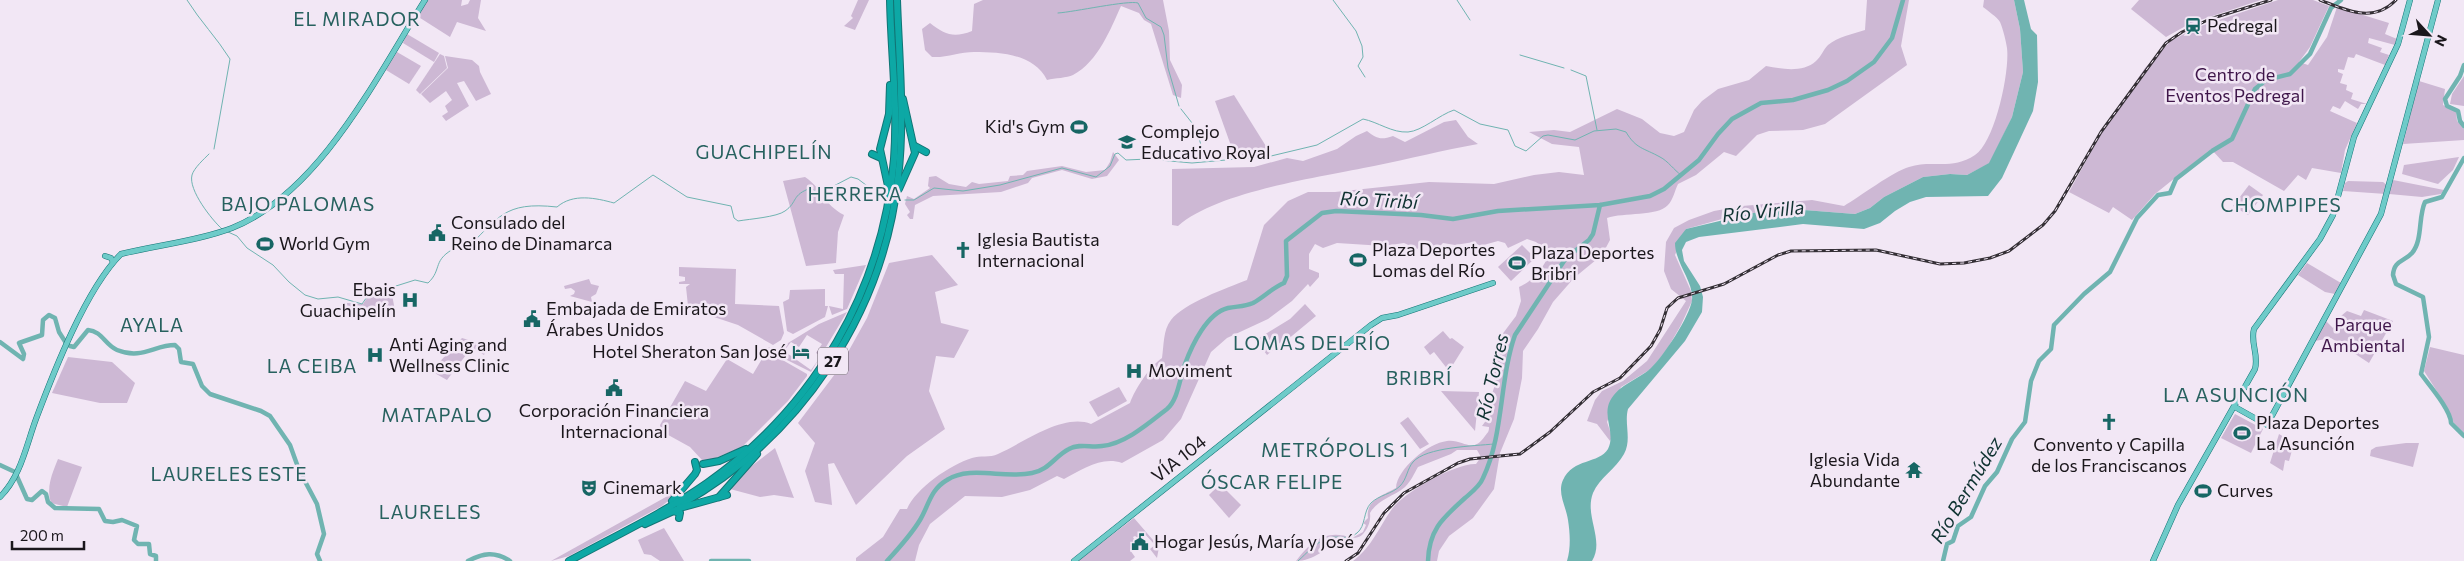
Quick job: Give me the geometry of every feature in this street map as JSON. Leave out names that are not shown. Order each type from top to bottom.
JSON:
[{"type":"highway","name":"27","points":[[772,434],[828,359],[851,316],[870,273],[890,209],[895,122],[890,0]]},
{"type":"highway","name":"27","points":[[577,561],[646,524],[711,485],[722,476],[772,434],[819,382],[850,333],[876,271],[898,179],[901,130],[897,0]]},
{"type":"highway","points":[[890,15],[889,108],[881,158],[888,182],[890,209]]},
{"type":"highway","points":[[890,209],[915,155],[915,145],[902,92],[899,66]]},
{"type":"highway","points":[[882,143],[886,152]]},
{"type":"highway","points":[[915,145],[919,150],[926,152]]},
{"type":"highway","points":[[909,152],[913,160]]},
{"type":"highway","points":[[872,154],[881,158]]},
{"type":"highway","points":[[850,309],[870,273]]},
{"type":"highway","points":[[703,464],[719,461],[744,451],[772,434]]},
{"type":"highway","points":[[646,524],[675,510],[718,498],[727,490],[772,434]]},
{"type":"highway","points":[[653,515],[676,498],[687,485],[697,470],[695,462]]},
{"type":"highway","name":"27","points":[[569,561],[711,485]]},
{"type":"highway","points":[[711,485],[727,490]]},
{"type":"highway","points":[[675,510],[687,513]]},
{"type":"highway","points":[[675,510],[680,513],[680,518]]},
{"type":"main road","points":[[0,497],[16,476],[40,409],[64,352],[92,296],[113,262],[121,254],[231,228],[254,218],[286,195],[312,168],[346,124],[425,0]]},
{"type":"main road","points":[[2153,561],[2178,505],[2235,407],[2257,362],[2252,338],[2254,329],[2320,239],[2330,222],[2339,198],[2354,137],[2398,44],[2410,0]]},
{"type":"main road","points":[[2235,407],[2267,425],[2381,214],[2438,0]]},
{"type":"main road","points":[[105,256],[111,258],[113,262]]},
{"type":"main road","name":"VÍA 104","points":[[1073,561],[1382,318],[1398,315],[1493,283]]},
{"type":"green space","points":[[428,0],[462,0],[461,6],[468,4],[470,0],[481,0],[478,18],[486,31],[457,22],[450,37],[417,16]]},
{"type":"green space","points":[[858,0],[869,0],[855,30],[844,26],[853,18],[851,16]]},
{"type":"green space","points":[[983,0],[1163,0],[1169,31],[1170,60],[1182,85],[1181,98],[1173,95],[1151,24],[1144,20],[1139,13],[1121,6],[1097,53],[1082,69],[1068,77],[1047,80],[1034,65],[1016,56],[1006,54],[974,52],[932,57],[925,50],[922,29],[930,23],[945,33],[955,35],[972,31],[974,4]]},
{"type":"green space","points":[[1867,0],[1909,0],[1901,46],[1907,65],[1825,124],[1803,130],[1769,131],[1757,135],[1736,156],[1724,152],[1696,175],[1678,184],[1668,205],[1663,209],[1648,213],[1607,218],[1610,240],[1602,255],[1574,278],[1553,302],[1523,351],[1522,378],[1514,419],[1500,453],[1494,489],[1473,518],[1449,536],[1439,551],[1437,561],[1353,561],[1365,550],[1398,502],[1444,473],[1456,468],[1476,464],[1481,457],[1477,450],[1457,450],[1418,467],[1405,487],[1373,508],[1370,513],[1369,525],[1362,535],[1352,538],[1363,532],[1366,525],[1363,523],[1368,518],[1369,507],[1372,503],[1396,488],[1402,473],[1415,458],[1431,447],[1447,441],[1476,445],[1488,432],[1489,427],[1482,426],[1490,415],[1489,402],[1495,385],[1492,360],[1501,336],[1516,316],[1521,301],[1519,287],[1529,282],[1537,273],[1549,253],[1536,242],[1527,239],[1508,248],[1505,243],[1498,241],[1480,246],[1474,242],[1455,245],[1443,243],[1440,246],[1423,245],[1417,249],[1404,243],[1384,246],[1337,243],[1323,248],[1315,244],[1309,254],[1309,269],[1319,273],[1319,277],[1310,287],[1308,284],[1292,301],[1268,319],[1227,338],[1211,352],[1181,419],[1163,440],[1122,463],[1107,461],[1092,465],[1064,479],[1057,476],[1030,490],[1002,497],[965,496],[930,524],[919,545],[915,561],[856,561],[856,558],[883,537],[900,509],[907,509],[911,501],[926,485],[954,466],[975,457],[998,454],[1043,431],[1068,422],[1091,424],[1130,403],[1143,378],[1162,358],[1165,333],[1171,320],[1195,302],[1247,280],[1264,225],[1288,201],[1308,192],[1335,192],[1429,182],[1494,184],[1534,175],[1559,172],[1584,175],[1579,147],[1552,144],[1529,132],[1554,130],[1570,132],[1617,109],[1642,119],[1660,133],[1674,136],[1684,132],[1694,110],[1702,101],[1718,89],[1749,80],[1766,66],[1799,69],[1811,65],[1832,42],[1865,30]]},
{"type":"green space","points":[[1984,0],[2014,0],[2020,29],[2023,72],[2012,117],[1990,163],[1967,175],[1950,174],[1923,177],[1884,197],[1870,208],[1855,214],[1791,209],[1733,216],[1686,229],[1675,255],[1691,291],[1692,301],[1681,325],[1666,351],[1651,369],[1621,387],[1607,422],[1612,437],[1610,441],[1597,424],[1587,421],[1595,400],[1602,391],[1623,381],[1647,361],[1686,301],[1671,289],[1664,271],[1666,242],[1674,228],[1714,211],[1742,206],[1812,200],[1844,206],[1903,169],[1918,165],[1950,164],[1966,160],[1982,148],[1989,136],[2000,105],[2007,59],[2006,42],[2000,22],[1983,7]]},
{"type":"green space","points":[[2139,0],[2261,0],[2191,23],[2166,37],[2131,9]]},
{"type":"green space","name":"Centro de Eventos Pedregal","points":[[2278,0],[2313,0],[2329,6],[2310,47],[2299,62],[2308,65],[2327,37],[2337,7],[2389,23],[2385,34],[2397,39],[2395,45],[2369,38],[2368,43],[2382,48],[2380,52],[2389,55],[2385,65],[2356,54],[2354,58],[2348,57],[2344,70],[2338,69],[2338,72],[2343,74],[2340,83],[2347,85],[2346,90],[2353,93],[2351,99],[2367,104],[2361,104],[2358,109],[2345,101],[2340,109],[2333,106],[2330,111],[2357,123],[2345,150],[2341,173],[2312,168],[2306,180],[2298,175],[2284,191],[2233,162],[2223,162],[2211,149],[2155,194],[2132,220],[2113,207],[2109,213],[2069,192],[2103,130],[2145,68],[2171,41],[2195,28]]},
{"type":"green space","points":[[407,34],[439,53],[434,62],[403,43]]},
{"type":"green space","points":[[397,52],[421,66],[409,84],[386,70]]},
{"type":"green space","points":[[440,54],[444,56],[447,68],[420,94],[416,90]]},
{"type":"green space","points":[[445,56],[472,60],[479,66],[491,94],[476,101],[464,81],[457,83],[469,106],[446,121],[442,116],[448,112],[445,106],[452,100],[446,91],[430,103],[421,94],[448,68]]},
{"type":"green space","points":[[2464,76],[2464,106],[2450,104],[2452,94]]},
{"type":"green space","points":[[2419,81],[2445,89],[2443,105],[2456,111],[2457,121],[2464,129],[2464,140],[2403,144]]},
{"type":"green space","points":[[1234,95],[1269,151],[1235,157],[1215,101]]},
{"type":"green space","points":[[1456,120],[1468,137],[1478,144],[1271,187],[1218,203],[1178,226],[1172,225],[1172,169],[1254,167],[1287,158],[1303,161],[1337,149],[1367,131],[1379,138],[1393,136],[1405,142],[1444,122]]},
{"type":"green space","points":[[1113,152],[1119,160],[1107,176],[1092,179],[1062,170],[1032,178],[1028,183],[1001,192],[933,196],[915,205],[913,219],[910,219],[907,215],[910,212],[905,204],[907,196],[914,199],[930,188],[928,186],[929,177],[936,176],[949,184],[966,187],[972,182],[979,184],[1008,181],[1010,176],[1023,175],[1027,171],[1062,166],[1086,172],[1105,170]]},
{"type":"green space","points":[[2459,157],[2453,170],[2438,184],[2402,174],[2404,165]]},
{"type":"green space","points":[[805,177],[817,187],[837,211],[844,215],[838,232],[836,263],[806,266],[783,181]]},
{"type":"green space","points":[[2393,180],[2444,190],[2441,194],[2422,197],[2389,194]]},
{"type":"green space","points":[[2348,181],[2383,182],[2387,185],[2386,194],[2343,191],[2345,183]]},
{"type":"green space","points":[[2249,185],[2263,195],[2248,215],[2233,206]]},
{"type":"green space","name":"Plaza Deportes Bribri","points":[[1522,245],[1535,258],[1511,281],[1498,267]]},
{"type":"green space","points":[[932,255],[958,285],[935,292],[941,323],[969,330],[954,358],[936,356],[929,391],[945,429],[907,456],[856,505],[834,463],[828,464],[832,505],[815,502],[805,471],[815,443],[798,423],[838,370],[867,318],[889,263]]},
{"type":"green space","points":[[2307,263],[2341,283],[2335,294],[2325,292],[2298,275]]},
{"type":"green space","points":[[866,265],[847,309],[832,315],[829,306],[843,309],[844,274],[835,274],[833,270]]},
{"type":"green space","points":[[679,267],[736,269],[735,304],[779,306],[784,333],[781,340],[773,345],[738,325],[684,307],[688,306],[686,287],[690,284],[679,284],[679,282],[685,281],[685,277],[679,276]]},
{"type":"green space","points":[[589,279],[591,284],[599,286],[596,294],[591,297],[592,302],[570,296],[575,291],[571,288],[565,289],[564,286]]},
{"type":"green space","points":[[391,289],[395,311],[348,313],[347,303],[363,304],[369,295]]},
{"type":"green space","points":[[825,289],[825,306],[828,306],[825,317],[793,334],[787,331],[783,302],[789,299],[790,290]]},
{"type":"green space","points":[[1305,304],[1316,316],[1281,345],[1277,340],[1269,345],[1273,350],[1267,355],[1258,343],[1259,338],[1290,319]]},
{"type":"green space","name":"Parque Ambiental","points":[[2364,310],[2393,321],[2369,363],[2331,338],[2315,341],[2326,321],[2333,328],[2347,311],[2361,316]]},
{"type":"green space","points":[[847,312],[821,356],[816,353],[822,344],[807,335],[799,347],[791,342],[784,351],[811,370],[819,359],[811,372],[785,359],[775,351],[819,324]]},
{"type":"green space","points":[[1443,331],[1450,339],[1452,338],[1464,347],[1449,371],[1434,352],[1430,355],[1424,347]]},
{"type":"green space","points":[[462,338],[488,346],[484,355],[472,347],[447,380],[431,371]]},
{"type":"green space","points":[[769,347],[779,358],[807,374],[807,376],[788,401],[742,447],[708,461],[702,460],[690,447],[661,431],[660,425],[685,381],[706,391],[727,359],[753,374]]},
{"type":"green space","points":[[2430,347],[2464,355],[2464,433],[2453,422],[2447,407],[2424,371]]},
{"type":"green space","points":[[68,357],[112,362],[135,383],[127,403],[100,403],[52,393]]},
{"type":"green space","points":[[1119,387],[1127,401],[1098,417],[1089,402]]},
{"type":"green space","points":[[1441,391],[1479,392],[1475,431]]},
{"type":"green space","name":"Plaza Deportes La Asunción","points":[[2235,414],[2263,429],[2251,453],[2221,438]]},
{"type":"green space","points":[[1408,417],[1429,444],[1420,449],[1400,423]]},
{"type":"green space","points":[[2279,434],[2294,443],[2289,461],[2285,460],[2283,471],[2270,463]]},
{"type":"green space","points":[[2419,443],[2413,467],[2370,456],[2371,450],[2376,447]]},
{"type":"green space","points":[[775,448],[794,498],[774,495],[760,497],[730,489],[740,475]]},
{"type":"green space","points":[[58,459],[82,467],[67,507],[51,503],[50,481]]},
{"type":"green space","points":[[1220,484],[1241,505],[1229,518],[1209,495]]},
{"type":"green space","points":[[673,493],[674,496],[662,506],[569,556],[551,561]]},
{"type":"green space","points":[[1134,518],[1159,547],[1157,558],[1150,549],[1155,545],[1143,532],[1138,538],[1133,537],[1136,543],[1130,550],[1135,557],[1130,561],[1078,561]]},
{"type":"green space","points":[[664,528],[684,561],[660,561],[651,555],[644,554],[638,540]]},
{"type":"green space","points":[[1335,535],[1351,538],[1342,538],[1308,559],[1296,561],[1308,547],[1321,538]]},
{"type":"shaded area","name":"Río Virilla","points":[[2014,0],[2024,0],[2031,29],[2037,35],[2038,82],[2033,111],[2002,178],[1988,196],[1926,197],[1910,202],[1880,223],[1864,229],[1803,224],[1699,237],[1686,242],[1682,250],[1684,261],[1700,286],[1703,297],[1702,312],[1685,341],[1628,409],[1628,437],[1624,454],[1603,478],[1593,493],[1591,510],[1596,545],[1592,561],[1567,561],[1570,535],[1561,495],[1561,485],[1567,473],[1573,468],[1599,457],[1608,449],[1611,437],[1607,413],[1610,401],[1618,390],[1646,372],[1656,363],[1669,346],[1686,316],[1692,300],[1692,293],[1678,258],[1675,243],[1686,229],[1753,213],[1791,209],[1855,214],[1870,208],[1884,197],[1923,177],[1950,174],[1967,175],[1989,163],[2012,117],[2023,72],[2020,29]]},
{"type":"waterway","points":[[187,0],[230,59],[214,149]]},
{"type":"waterway","points":[[1333,0],[1356,31],[1362,46],[1363,57],[1358,66],[1365,77]]},
{"type":"waterway","points":[[1457,0],[1470,20]]},
{"type":"waterway","name":"Río Tiribí","points":[[887,561],[916,526],[933,493],[947,480],[966,473],[1010,475],[1032,473],[1043,469],[1073,447],[1102,446],[1128,437],[1167,409],[1174,400],[1192,348],[1207,323],[1220,311],[1253,303],[1284,283],[1287,276],[1286,241],[1322,213],[1336,211],[1421,215],[1453,219],[1498,211],[1600,205],[1650,196],[1664,189],[1699,160],[1718,134],[1732,119],[1761,103],[1793,100],[1828,90],[1847,81],[1874,62],[1892,38],[1903,0]]},
{"type":"waterway","name":"Río Bermúdez","points":[[1943,561],[1947,544],[1953,541],[1958,526],[1971,517],[1985,486],[1997,472],[2012,439],[2025,422],[2031,381],[2039,361],[2051,349],[2054,325],[2084,294],[2110,272],[2137,218],[2158,195],[2170,193],[2176,179],[2212,151],[2232,139],[2255,89],[2266,80],[2290,74],[2310,54],[2331,8],[2341,0]]},
{"type":"waterway","points":[[1058,13],[1124,3],[1138,3],[1146,18],[1161,27],[1164,35],[1168,68],[1179,106]]},
{"type":"waterway","points":[[1520,55],[1564,68]]},
{"type":"waterway","points":[[2464,65],[2460,76],[2445,99],[2447,106],[2458,111],[2460,121],[2464,126]]},
{"type":"waterway","points":[[1571,70],[1586,76],[1597,130]]},
{"type":"waterway","points":[[1181,109],[1196,128],[1203,152],[1208,160]]},
{"type":"waterway","points":[[905,200],[914,200],[934,188],[963,191],[1000,185],[1062,168],[1096,177],[1110,166],[1115,154],[1118,153],[1126,160],[1148,159],[1192,163],[1271,156],[1317,145],[1363,119],[1396,131],[1408,132],[1419,129],[1454,110],[1480,124],[1508,130],[1515,146],[1526,151],[1543,136],[1548,135],[1575,140],[1594,131],[1616,129],[1626,132],[1633,142],[1663,159],[1681,175]]},
{"type":"waterway","points":[[209,154],[195,169],[192,181],[197,196],[222,229]]},
{"type":"waterway","points":[[2464,158],[2442,197],[2425,202],[2418,242],[2412,253],[2395,266],[2393,275],[2396,284],[2423,297],[2429,337],[2421,374],[2444,405],[2451,423],[2464,436]]},
{"type":"waterway","points":[[396,286],[415,280],[428,283],[444,256],[457,247],[464,251],[503,214],[525,207],[557,207],[577,198],[592,198],[614,203],[653,175],[687,197],[731,206],[734,218],[738,221],[781,213],[792,205],[800,193],[811,188],[818,193],[822,192]]},
{"type":"waterway","points":[[826,190],[851,177],[858,179],[882,197]]},
{"type":"waterway","name":"Río Torres","points":[[1428,561],[1434,532],[1444,518],[1482,481],[1490,461],[1495,444],[1506,371],[1515,335],[1566,258],[1589,240],[1593,234],[1600,205]]},
{"type":"waterway","points":[[228,232],[237,236],[247,248],[273,265],[305,295],[318,299],[338,297],[362,304],[369,294],[391,287]]},
{"type":"waterway","points":[[0,342],[23,359],[24,354],[19,343],[42,335],[43,320],[49,315],[55,318],[59,332],[66,343]]},
{"type":"waterway","points":[[70,346],[74,347],[88,330],[100,335],[113,348],[126,353],[141,353],[175,345],[179,349],[181,362],[193,364],[202,386],[210,394],[261,411],[270,416],[290,445],[299,470],[317,504],[324,534],[317,554],[320,561]]},
{"type":"waterway","points":[[1298,561],[1323,540],[1332,537],[1350,537],[1357,533],[1362,526],[1368,506],[1400,486],[1411,465],[1419,457],[1439,450],[1494,444]]},
{"type":"waterway","points":[[0,465],[15,472],[27,499],[32,500],[42,491],[46,494],[48,502],[55,508],[99,509],[105,521],[122,520],[137,526],[134,540],[138,544],[149,544],[150,554],[156,556],[156,561]]},
{"type":"waterway","points":[[468,561],[489,554],[494,554],[510,561]]},
{"type":"waterway","name":"Río Tiribí","points":[[711,561],[749,561]]},
{"type":"railway","points":[[1346,561],[1358,553],[1384,513],[1404,493],[1458,463],[1470,459],[1520,454],[1550,432],[1593,392],[1620,378],[1651,346],[1660,330],[1667,308],[1678,298],[1724,284],[1778,255],[1791,251],[1876,250],[1940,264],[1964,263],[1990,258],[2009,251],[2043,225],[2055,211],[2101,132],[2166,43],[2182,32],[2210,19],[2271,0]]},
{"type":"railway","points":[[2320,0],[2359,13],[2378,12],[2396,0]]},
{"type":"place","name":"Pedregal","points":[[2193,26]]},
{"type":"place","name":"Kid's Gym","points":[[1079,127]]},
{"type":"place","name":"Complejo Educativo Royal","points":[[1127,142]]},
{"type":"place","name":"Consulado del Reino de Dinamarca","points":[[437,233]]},
{"type":"place","name":"World Gym","points":[[265,244]]},
{"type":"place","name":"Iglesia Bautista Internacional","points":[[963,250]]},
{"type":"place","name":"Plaza Deportes Lomas del Río","points":[[1358,260]]},
{"type":"place","name":"Plaza Deportes Bribri","points":[[1517,263]]},
{"type":"place","name":"Ebais Guachipelín","points":[[410,300]]},
{"type":"place","name":"Embajada de Emiratos Árabes Unidos","points":[[532,319]]},
{"type":"place","name":"Hotel Sheraton San José","points":[[801,352]]},
{"type":"place","name":"Anti Aging and Wellness Clinic","points":[[375,355]]},
{"type":"place","name":"Moviment","points":[[1134,371]]},
{"type":"place","name":"Corporación Financiera Internacional","points":[[614,388]]},
{"type":"place","name":"Convento y Capilla de los Franciscanos","points":[[2109,422]]},
{"type":"place","name":"Plaza Deportes La Asunción","points":[[2242,433]]},
{"type":"place","name":"Iglesia Vida Abundante","points":[[1914,470]]},
{"type":"place","name":"Cinemark","points":[[589,488]]},
{"type":"place","name":"Curves","points":[[2203,491]]},
{"type":"place","name":"Hogar Jesús, María y José","points":[[1140,542]]},
{"type":"district","name":"EL MIRADOR","points":[[357,19]]},
{"type":"district","name":"GUACHIPELÍN","points":[[764,152]]},
{"type":"district","name":"HERRERA","points":[[855,194]]},
{"type":"district","name":"BAJO PALOMAS","points":[[298,204]]},
{"type":"district","name":"CHOMPIPES","points":[[2281,205]]},
{"type":"district","name":"AYALA","points":[[152,325]]},
{"type":"district","name":"LOMAS DEL RÍO","points":[[1312,343]]},
{"type":"district","name":"LA CEIBA","points":[[312,366]]},
{"type":"district","name":"BRIBRÍ","points":[[1419,378]]},
{"type":"district","name":"LA ASUNCIÓN","points":[[2236,395]]},
{"type":"district","name":"MATAPALO","points":[[437,415]]},
{"type":"district","name":"METRÓPOLIS 1","points":[[1335,450]]},
{"type":"district","name":"LAURELES ESTE","points":[[229,474]]},
{"type":"district","name":"ÓSCAR FELIPE","points":[[1272,482]]},
{"type":"district","name":"LAURELES","points":[[430,512]]}]
